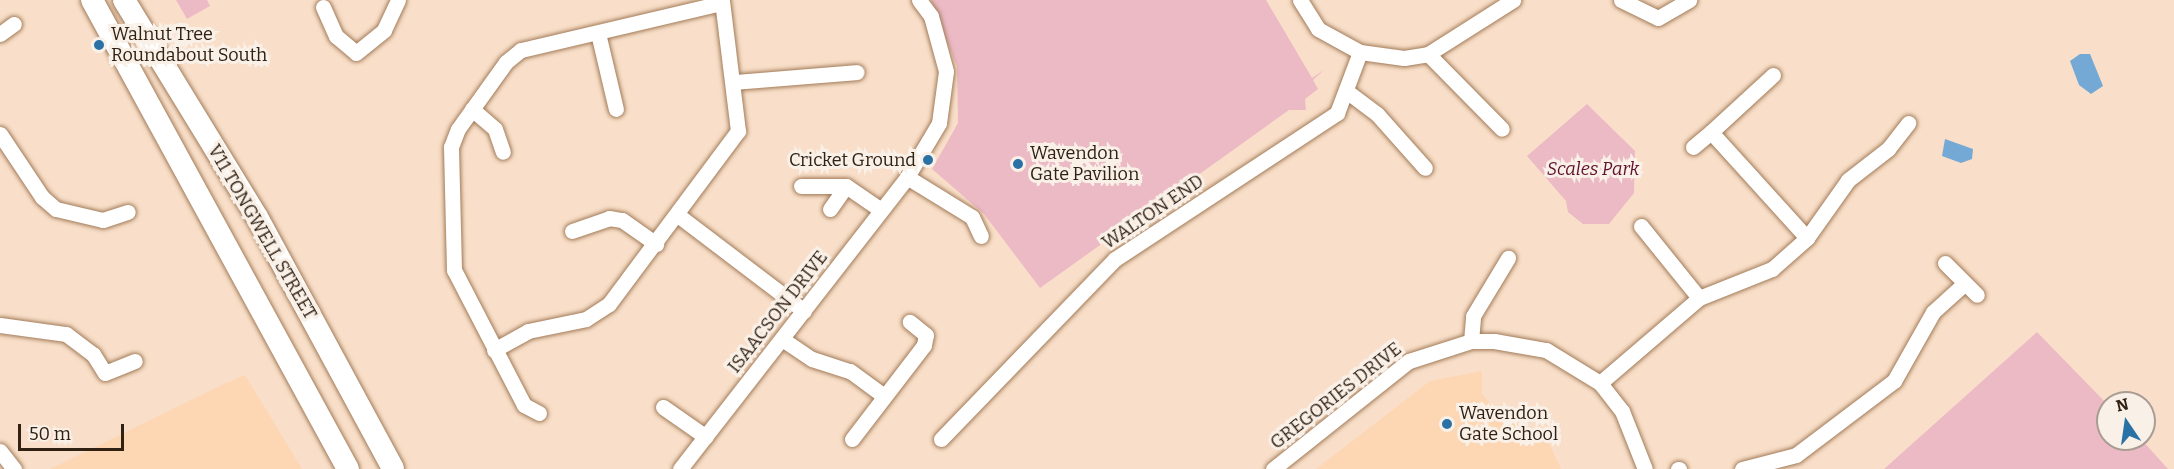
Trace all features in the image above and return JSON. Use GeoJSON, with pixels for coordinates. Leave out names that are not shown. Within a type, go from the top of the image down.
{"type":"FeatureCollection","features":[{"type":"Feature","properties":{"kind":"highway","name":"V11 TONGWELL STREET"},"geometry":{"type":"LineString","coordinates":[[92,0],[341,463]]}},
{"type":"Feature","properties":{"kind":"highway","name":"V11 TONGWELL STREET"},"geometry":{"type":"LineString","coordinates":[[124,0],[257,217],[393,469]]}},
{"type":"Feature","properties":{"kind":"street"},"geometry":{"type":"LineString","coordinates":[[323,7],[336,36],[356,53],[384,30],[398,0]]}},
{"type":"Feature","properties":{"kind":"street","name":"ISAACSON DRIVE"},"geometry":{"type":"LineString","coordinates":[[684,468],[907,177],[939,123],[946,71],[931,16],[919,0]]}},
{"type":"Feature","properties":{"kind":"street"},"geometry":{"type":"LineString","coordinates":[[1299,0],[1318,29],[1360,52],[1381,58],[1428,54],[1513,0]]}},
{"type":"Feature","properties":{"kind":"street"},"geometry":{"type":"LineString","coordinates":[[1621,0],[1658,18],[1689,0]]}},
{"type":"Feature","properties":{"kind":"street"},"geometry":{"type":"LineString","coordinates":[[494,350],[528,331],[586,320],[609,304],[679,216],[738,131],[734,82],[721,2],[522,50],[472,109],[451,147],[454,270],[494,350],[524,405],[539,413]]}},
{"type":"Feature","properties":{"kind":"street"},"geometry":{"type":"LineString","coordinates":[[0,34],[14,24]]}},
{"type":"Feature","properties":{"kind":"street"},"geometry":{"type":"LineString","coordinates":[[598,33],[616,109]]}},
{"type":"Feature","properties":{"kind":"street","name":"WALTON END"},"geometry":{"type":"LineString","coordinates":[[941,439],[1115,259],[1337,113],[1349,93],[1360,52]]}},
{"type":"Feature","properties":{"kind":"street"},"geometry":{"type":"LineString","coordinates":[[1428,54],[1502,129]]}},
{"type":"Feature","properties":{"kind":"street"},"geometry":{"type":"LineString","coordinates":[[1694,147],[1773,75]]}},
{"type":"Feature","properties":{"kind":"street"},"geometry":{"type":"LineString","coordinates":[[734,82],[848,76]]}},
{"type":"Feature","properties":{"kind":"street"},"geometry":{"type":"LineString","coordinates":[[1349,93],[1377,114],[1425,168]]}},
{"type":"Feature","properties":{"kind":"street"},"geometry":{"type":"LineString","coordinates":[[472,109],[495,129],[503,152]]}},
{"type":"Feature","properties":{"kind":"street"},"geometry":{"type":"LineString","coordinates":[[1600,383],[1699,298],[1772,268],[1807,238],[1848,180],[1888,149],[1908,123]]}},
{"type":"Feature","properties":{"kind":"street"},"geometry":{"type":"LineString","coordinates":[[1711,132],[1807,238]]}},
{"type":"Feature","properties":{"kind":"street"},"geometry":{"type":"LineString","coordinates":[[0,134],[6,155],[56,209],[103,220],[128,212]]}},
{"type":"Feature","properties":{"kind":"street"},"geometry":{"type":"LineString","coordinates":[[907,177],[972,217],[981,236]]}},
{"type":"Feature","properties":{"kind":"street"},"geometry":{"type":"LineString","coordinates":[[801,186],[846,186],[881,210]]}},
{"type":"Feature","properties":{"kind":"street"},"geometry":{"type":"LineString","coordinates":[[831,209],[846,186]]}},
{"type":"Feature","properties":{"kind":"street"},"geometry":{"type":"LineString","coordinates":[[679,216],[804,311]]}},
{"type":"Feature","properties":{"kind":"street"},"geometry":{"type":"LineString","coordinates":[[572,231],[609,218],[622,220],[656,244]]}},
{"type":"Feature","properties":{"kind":"street"},"geometry":{"type":"LineString","coordinates":[[1641,226],[1699,298]]}},
{"type":"Feature","properties":{"kind":"street"},"geometry":{"type":"LineString","coordinates":[[1471,341],[1473,316],[1508,258]]}},
{"type":"Feature","properties":{"kind":"street"},"geometry":{"type":"LineString","coordinates":[[1945,263],[1977,295]]}},
{"type":"Feature","properties":{"kind":"street"},"geometry":{"type":"LineString","coordinates":[[1742,469],[1796,455],[1894,381],[1933,312],[1965,283]]}},
{"type":"Feature","properties":{"kind":"street"},"geometry":{"type":"LineString","coordinates":[[852,439],[924,345],[926,335],[910,322]]}},
{"type":"Feature","properties":{"kind":"street"},"geometry":{"type":"LineString","coordinates":[[0,325],[66,334],[93,354],[105,373],[135,361]]}},
{"type":"Feature","properties":{"kind":"street"},"geometry":{"type":"LineString","coordinates":[[782,339],[812,359],[850,371],[884,396]]}},
{"type":"Feature","properties":{"kind":"street","name":"GREGORIES DRIVE"},"geometry":{"type":"LineString","coordinates":[[1273,469],[1410,361],[1471,341],[1546,350],[1600,383],[1622,411],[1646,469]]}},
{"type":"Feature","properties":{"kind":"street"},"geometry":{"type":"LineString","coordinates":[[663,407],[706,437]]}},
{"type":"Feature","properties":{"kind":"street"},"geometry":{"type":"LineString","coordinates":[[0,451],[14,469]]}},
{"type":"Feature","properties":{"kind":"shaded area","name":"Wavendon Gate School"},"geometry":{"type":"Polygon","coordinates":[[[1482,371],[1482,394],[1503,418],[1534,429],[1549,443],[1561,469],[1316,469],[1430,381],[1482,371]]]}},
{"type":"Feature","properties":{"kind":"shaded area"},"geometry":{"type":"Polygon","coordinates":[[[245,375],[302,469],[50,469],[226,383],[245,375]]]}},
{"type":"Feature","properties":{"kind":"green space"},"geometry":{"type":"Polygon","coordinates":[[[176,0],[207,0],[210,6],[187,19],[176,0]]]}},
{"type":"Feature","properties":{"kind":"green space"},"geometry":{"type":"Polygon","coordinates":[[[931,0],[1266,0],[1312,78],[1324,70],[1313,80],[1318,89],[1305,99],[1306,110],[1289,110],[1040,288],[984,214],[932,169],[958,123],[957,67],[931,0]]]}},
{"type":"Feature","properties":{"kind":"green space","name":"Scales Park"},"geometry":{"type":"Polygon","coordinates":[[[1587,104],[1635,151],[1634,193],[1609,224],[1583,224],[1568,212],[1566,201],[1527,156],[1587,104]]]}},
{"type":"Feature","properties":{"kind":"green space"},"geometry":{"type":"Polygon","coordinates":[[[2037,332],[2096,393],[2096,451],[2152,451],[2168,469],[1884,469],[2037,332]]]}},
{"type":"Feature","properties":{"kind":"water"},"geometry":{"type":"Polygon","coordinates":[[[2080,54],[2090,54],[2103,86],[2091,94],[2079,85],[2070,61],[2080,54]]]}},
{"type":"Feature","properties":{"kind":"water"},"geometry":{"type":"Polygon","coordinates":[[[1945,139],[1973,149],[1972,159],[1961,163],[1942,156],[1945,139]]]}},
{"type":"Feature","properties":{"kind":"place","name":"Walnut Tree Roundabout South"},"geometry":{"type":"Point","coordinates":[99,45]}},
{"type":"Feature","properties":{"kind":"place","name":"Cricket Ground"},"geometry":{"type":"Point","coordinates":[928,160]}},
{"type":"Feature","properties":{"kind":"place","name":"Wavendon Gate Pavilion"},"geometry":{"type":"Point","coordinates":[1018,164]}},
{"type":"Feature","properties":{"kind":"place","name":"Wavendon Gate School"},"geometry":{"type":"Point","coordinates":[1447,424]}}]}
